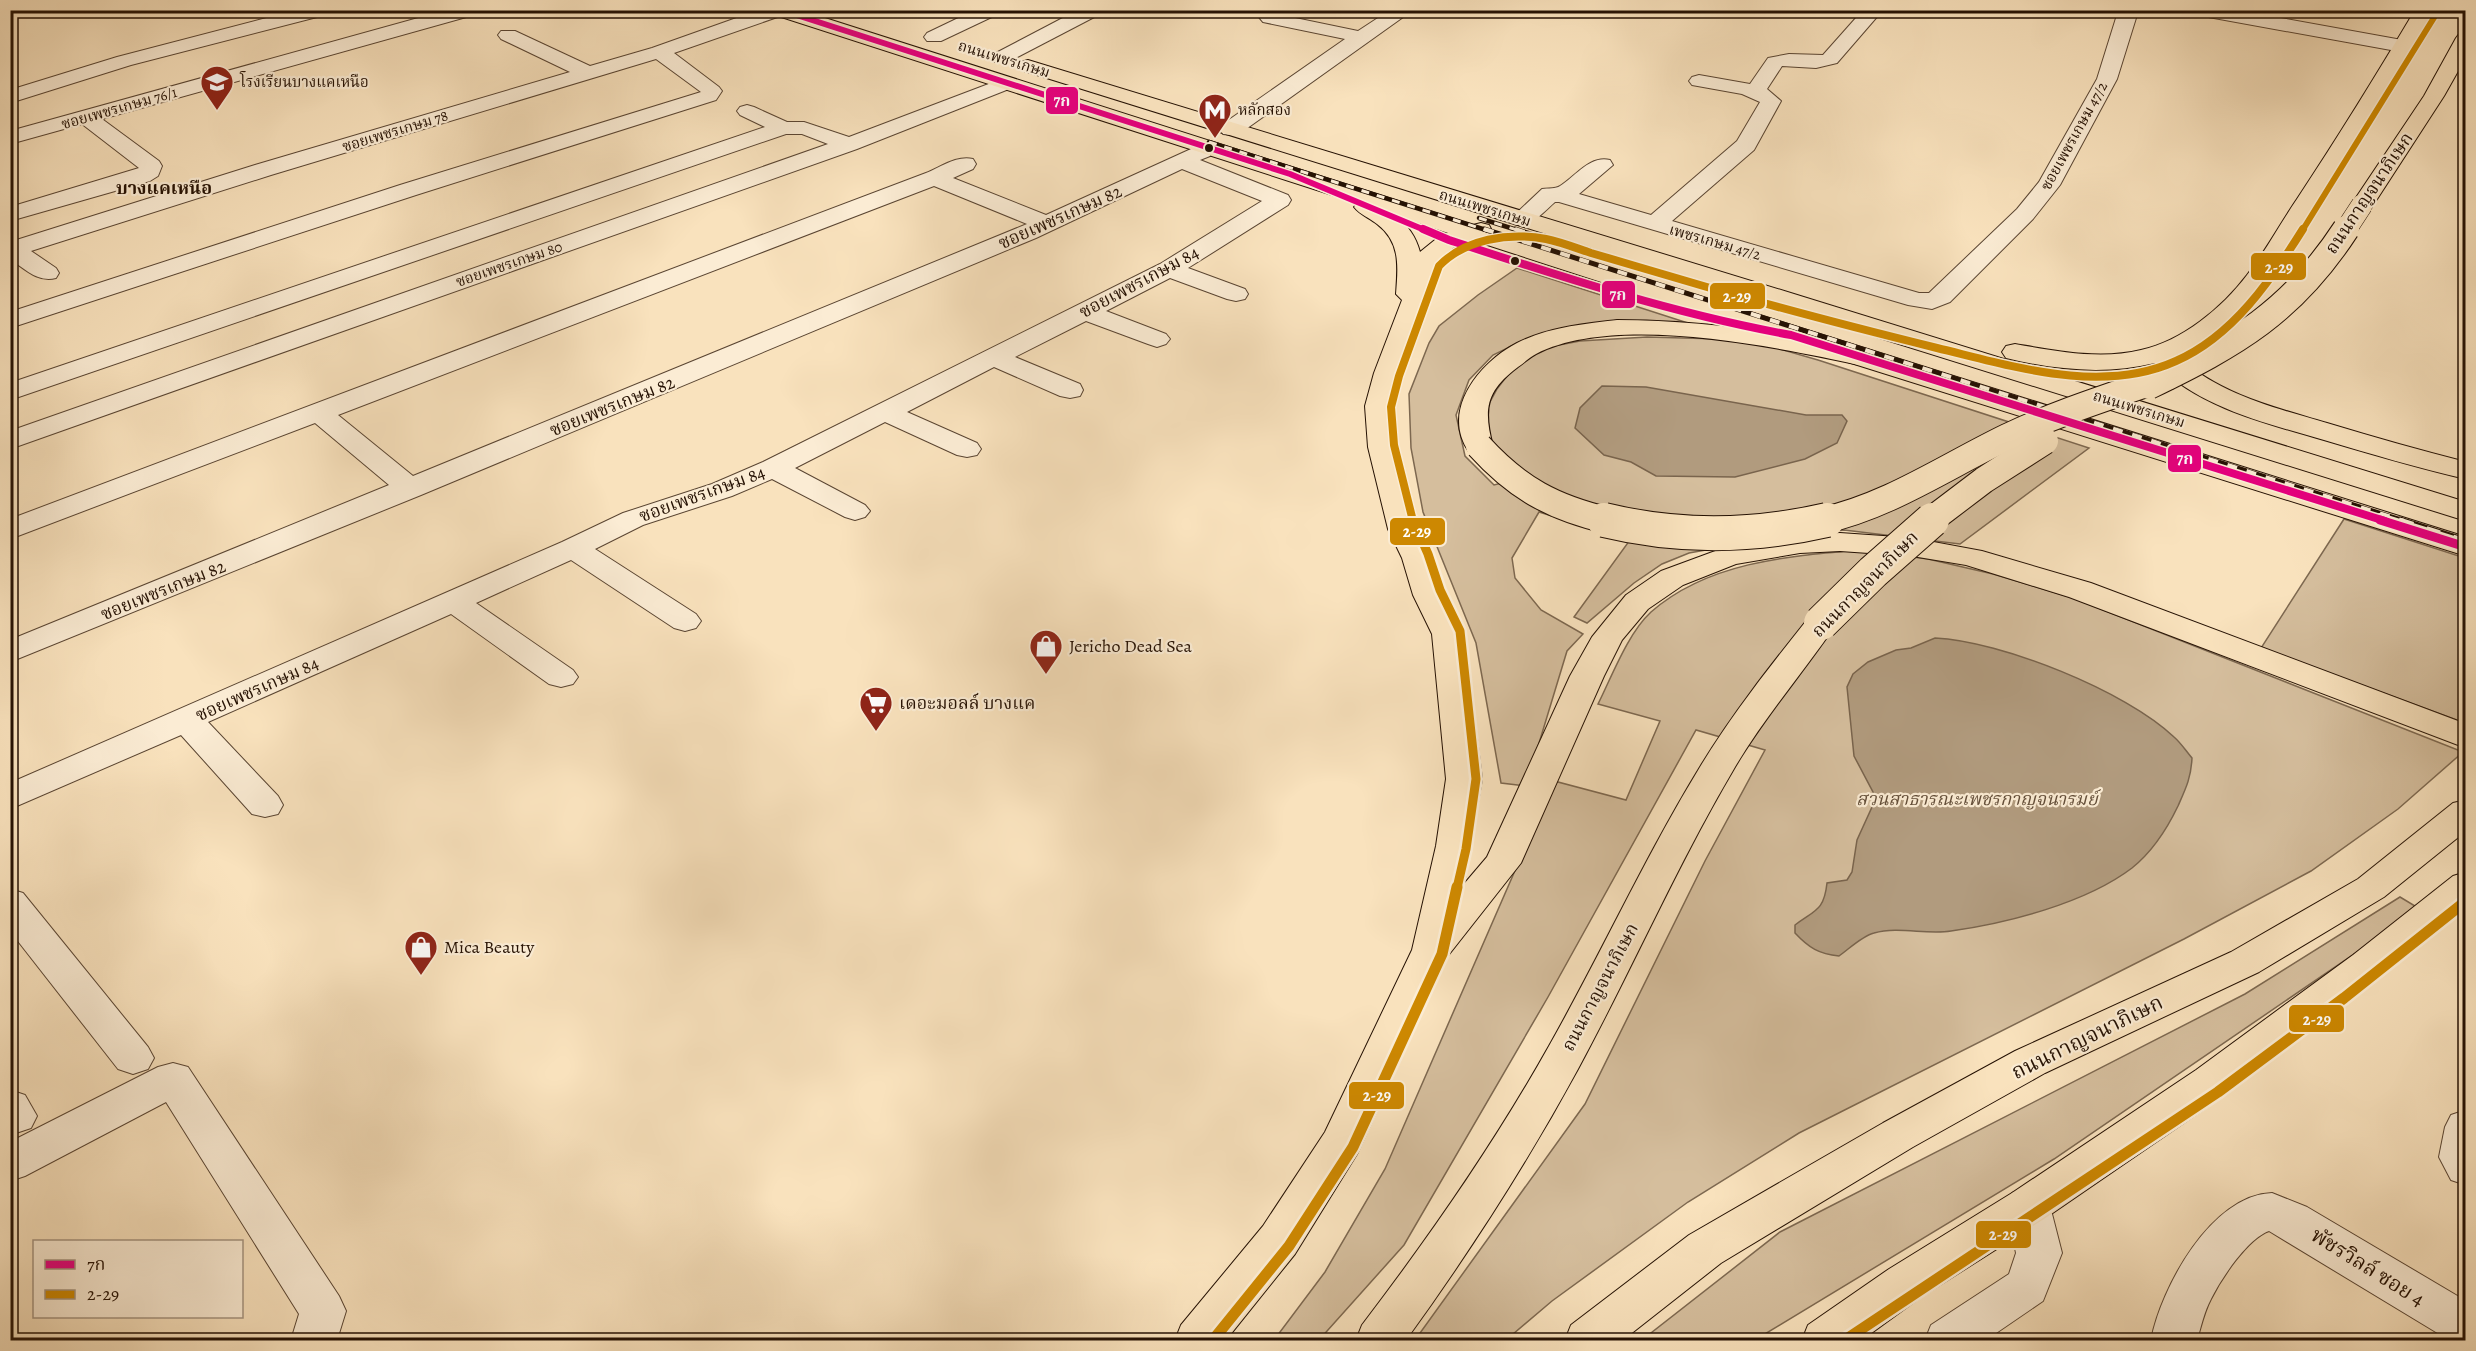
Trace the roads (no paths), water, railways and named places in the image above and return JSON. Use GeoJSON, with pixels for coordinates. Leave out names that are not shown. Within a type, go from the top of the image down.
{"type":"FeatureCollection","features":[{"type":"Feature","properties":{"kind":"main road","name":"ถนนเพชรเกษม"},"geometry":{"type":"LineString","coordinates":[[779,10],[1860,357],[2466,547]]}},
{"type":"Feature","properties":{"kind":"main road"},"geometry":{"type":"LineString","coordinates":[[1860,357],[1779,339],[1711,331],[1601,328],[1557,336],[1521,350],[1500,365],[1483,383],[1473,404],[1473,427],[1479,446],[1497,466],[1527,490],[1567,509],[1606,521],[1653,530],[1705,535],[1750,532],[1813,522],[1870,506],[2027,428],[2166,365],[2240,299],[2256,280],[2365,111],[2425,10]]}},
{"type":"Feature","properties":{"kind":"main road","name":"ถนนเพชรเกษม"},"geometry":{"type":"LineString","coordinates":[[911,30],[1785,299],[2466,512]]}},
{"type":"Feature","properties":{"kind":"main road","name":"ถนนกาญจนาภิเษก"},"geometry":{"type":"LineString","coordinates":[[1379,1341],[1456,1236],[1541,1098],[1669,854],[1717,768],[1752,712],[1821,623],[1874,570],[1970,489],[2166,365],[2222,348],[2277,312],[2304,286],[2362,205],[2434,96],[2466,38]]}},
{"type":"Feature","properties":{"kind":"main road"},"geometry":{"type":"LineString","coordinates":[[1290,174],[1351,199],[1385,218],[1407,240],[1411,261],[1406,323]]}},
{"type":"Feature","properties":{"kind":"main road"},"geometry":{"type":"LineString","coordinates":[[1198,1341],[1279,1240],[1342,1142],[1384,1047],[1431,950],[1454,846],[1464,779],[1448,633],[1429,595],[1417,558],[1403,530],[1382,447],[1379,406],[1387,373],[1431,255],[1449,240],[1473,232],[1512,225],[1547,227]]}},
{"type":"Feature","properties":{"kind":"main road"},"geometry":{"type":"LineString","coordinates":[[1785,299],[1881,323],[2050,359],[2092,364],[2166,365],[2224,397],[2294,422],[2466,471]]}},
{"type":"Feature","properties":{"kind":"main road"},"geometry":{"type":"LineString","coordinates":[[2270,450],[2294,422]]}},
{"type":"Feature","properties":{"kind":"main road"},"geometry":{"type":"LineString","coordinates":[[1431,950],[1503,863],[1587,676],[1608,637],[1637,602],[1672,578],[1729,556],[1800,544],[1840,542],[1912,547],[1971,557],[2080,590],[2466,737]]}},
{"type":"Feature","properties":{"kind":"main road","name":"ถนนกาญจนาภิเษก"},"geometry":{"type":"LineString","coordinates":[[1588,1341],[1705,1249],[1898,1135],[2030,1062],[2255,956],[2371,888],[2466,812]]}},
{"type":"Feature","properties":{"kind":"main road"},"geometry":{"type":"LineString","coordinates":[[1843,1336],[1905,1283],[2028,1206],[2211,1082],[2367,965],[2466,885]]}},
{"type":"Feature","properties":{"kind":"street","name":"ซอยเพชรเกษม 76/1"},"geometry":{"type":"LineString","coordinates":[[10,138],[470,10]]}},
{"type":"Feature","properties":{"kind":"street","name":"ซอยเพชรเกษม 78"},"geometry":{"type":"LineString","coordinates":[[12,250],[263,170],[659,52],[779,10]]}},
{"type":"Feature","properties":{"kind":"street"},"geometry":{"type":"LineString","coordinates":[[934,37],[991,10]]}},
{"type":"Feature","properties":{"kind":"street"},"geometry":{"type":"LineString","coordinates":[[1001,58],[1093,10]]}},
{"type":"Feature","properties":{"kind":"street"},"geometry":{"type":"LineString","coordinates":[[1262,10],[1270,18],[1361,37]]}},
{"type":"Feature","properties":{"kind":"street"},"geometry":{"type":"LineString","coordinates":[[1231,129],[1361,37],[1404,10]]}},
{"type":"Feature","properties":{"kind":"street"},"geometry":{"type":"LineString","coordinates":[[2203,10],[2402,46]]}},
{"type":"Feature","properties":{"kind":"street"},"geometry":{"type":"LineString","coordinates":[[1755,91],[1775,62],[1788,59],[1823,62],[1830,59],[1873,11]]}},
{"type":"Feature","properties":{"kind":"street"},"geometry":{"type":"LineString","coordinates":[[10,97],[124,61],[310,13]]}},
{"type":"Feature","properties":{"kind":"street","name":"ซอยเพชรเกษม 47/2"},"geometry":{"type":"LineString","coordinates":[[1917,300],[1932,301],[1941,297],[2025,214],[2049,185],[2107,79],[2126,20]]}},
{"type":"Feature","properties":{"kind":"street"},"geometry":{"type":"LineString","coordinates":[[508,35],[588,73]]}},
{"type":"Feature","properties":{"kind":"street"},"geometry":{"type":"LineString","coordinates":[[10,320],[408,190],[709,96],[712,91],[707,86],[689,71],[659,52]]}},
{"type":"Feature","properties":{"kind":"street"},"geometry":{"type":"LineString","coordinates":[[124,61],[168,94]]}},
{"type":"Feature","properties":{"kind":"street"},"geometry":{"type":"LineString","coordinates":[[1654,224],[1746,145],[1770,101],[1767,96],[1755,91],[1699,81]]}},
{"type":"Feature","properties":{"kind":"street","name":"ซอยเพชรเกษม 80"},"geometry":{"type":"LineString","coordinates":[[10,441],[849,144],[1007,83]]}},
{"type":"Feature","properties":{"kind":"street"},"geometry":{"type":"LineString","coordinates":[[747,111],[784,128]]}},
{"type":"Feature","properties":{"kind":"street"},"geometry":{"type":"LineString","coordinates":[[10,214],[142,176],[150,171],[151,166],[86,117]]}},
{"type":"Feature","properties":{"kind":"street"},"geometry":{"type":"LineString","coordinates":[[10,392],[784,128],[804,128],[849,144]]}},
{"type":"Feature","properties":{"kind":"street","name":"ซอยเพชรเกษม 82"},"geometry":{"type":"LineString","coordinates":[[10,652],[411,489],[1047,224],[1209,148]]}},
{"type":"Feature","properties":{"kind":"street","name":"ซอยเพชรเกษม 84"},"geometry":{"type":"LineString","coordinates":[[10,797],[573,548],[633,519],[722,490],[773,468],[1169,269],[1276,205],[1280,200],[1197,168],[1183,160]]}},
{"type":"Feature","properties":{"kind":"street"},"geometry":{"type":"LineString","coordinates":[[10,530],[934,178],[965,164]]}},
{"type":"Feature","properties":{"kind":"street"},"geometry":{"type":"LineString","coordinates":[[1522,219],[1550,194],[1562,196],[1602,165]]}},
{"type":"Feature","properties":{"kind":"street"},"geometry":{"type":"LineString","coordinates":[[934,178],[1047,224]]}},
{"type":"Feature","properties":{"kind":"street","name":"เพชรเกษม 47/2"},"geometry":{"type":"LineString","coordinates":[[1562,196],[1917,300]]}},
{"type":"Feature","properties":{"kind":"street"},"geometry":{"type":"LineString","coordinates":[[12,250],[47,273]]}},
{"type":"Feature","properties":{"kind":"street"},"geometry":{"type":"LineString","coordinates":[[1169,269],[1236,294]]}},
{"type":"Feature","properties":{"kind":"street"},"geometry":{"type":"LineString","coordinates":[[1084,311],[1157,339]]}},
{"type":"Feature","properties":{"kind":"street"},"geometry":{"type":"LineString","coordinates":[[993,357],[1070,390]]}},
{"type":"Feature","properties":{"kind":"street"},"geometry":{"type":"LineString","coordinates":[[885,412],[967,449]]}},
{"type":"Feature","properties":{"kind":"street"},"geometry":{"type":"LineString","coordinates":[[319,413],[411,489]]}},
{"type":"Feature","properties":{"kind":"street"},"geometry":{"type":"LineString","coordinates":[[773,468],[855,511]]}},
{"type":"Feature","properties":{"kind":"street"},"geometry":{"type":"LineString","coordinates":[[573,548],[685,621]]}},
{"type":"Feature","properties":{"kind":"street"},"geometry":{"type":"LineString","coordinates":[[453,601],[561,677]]}},
{"type":"Feature","properties":{"kind":"street"},"geometry":{"type":"LineString","coordinates":[[187,720],[265,805]]}},
{"type":"Feature","properties":{"kind":"street"},"geometry":{"type":"LineString","coordinates":[[10,903],[133,1058]]}},
{"type":"Feature","properties":{"kind":"street"},"geometry":{"type":"LineString","coordinates":[[10,1163],[173,1079],[323,1311],[314,1341]]}},
{"type":"Feature","properties":{"kind":"street"},"geometry":{"type":"LineString","coordinates":[[2466,1128],[2462,1157],[2466,1167]]}},
{"type":"Feature","properties":{"kind":"street"},"geometry":{"type":"LineString","coordinates":[[1948,1341],[2027,1287],[2038,1253],[2028,1206]]}},
{"type":"Feature","properties":{"kind":"street","name":"พัชรวิลล์ ซอย 4"},"geometry":{"type":"LineString","coordinates":[[2174,1341],[2180,1317],[2195,1283],[2235,1230],[2253,1216],[2270,1212],[2291,1220],[2466,1326]]}},
{"type":"Feature","properties":{"kind":"railway"},"geometry":{"type":"LineString","coordinates":[[1209,142],[1489,231]]}},
{"type":"Feature","properties":{"kind":"railway"},"geometry":{"type":"LineString","coordinates":[[1479,218],[1520,231]]}},
{"type":"Feature","properties":{"kind":"railway"},"geometry":{"type":"LineString","coordinates":[[1484,229],[2404,521]]}},
{"type":"Feature","properties":{"kind":"railway"},"geometry":{"type":"LineString","coordinates":[[1515,229],[1631,266]]}},
{"type":"Feature","properties":{"kind":"railway"},"geometry":{"type":"LineString","coordinates":[[2400,520],[2466,541]]}},
{"type":"Feature","properties":{"kind":"place","name":"โรงเรียนบางแคเหนือ"},"geometry":{"type":"Point","coordinates":[217,111]}},
{"type":"Feature","properties":{"kind":"place","name":"หลักสอง"},"geometry":{"type":"Point","coordinates":[1215,139]}},
{"type":"Feature","properties":{"kind":"place","name":"Jericho Dead Sea"},"geometry":{"type":"Point","coordinates":[1046,675]}},
{"type":"Feature","properties":{"kind":"place","name":"เดอะมอลล์ บางแค"},"geometry":{"type":"Point","coordinates":[876,732]}},
{"type":"Feature","properties":{"kind":"place","name":"Mica Beauty"},"geometry":{"type":"Point","coordinates":[421,976]}},
{"type":"Feature","properties":{"kind":"district","name":"บางแคเหนือ"},"geometry":{"type":"Point","coordinates":[164,188]}},
{"type":"Feature","properties":{"kind":"park label","name":"สวนสาธารณะเพชรกาญจนารมย์"},"geometry":{"type":"Point","coordinates":[1977,799]}}]}
